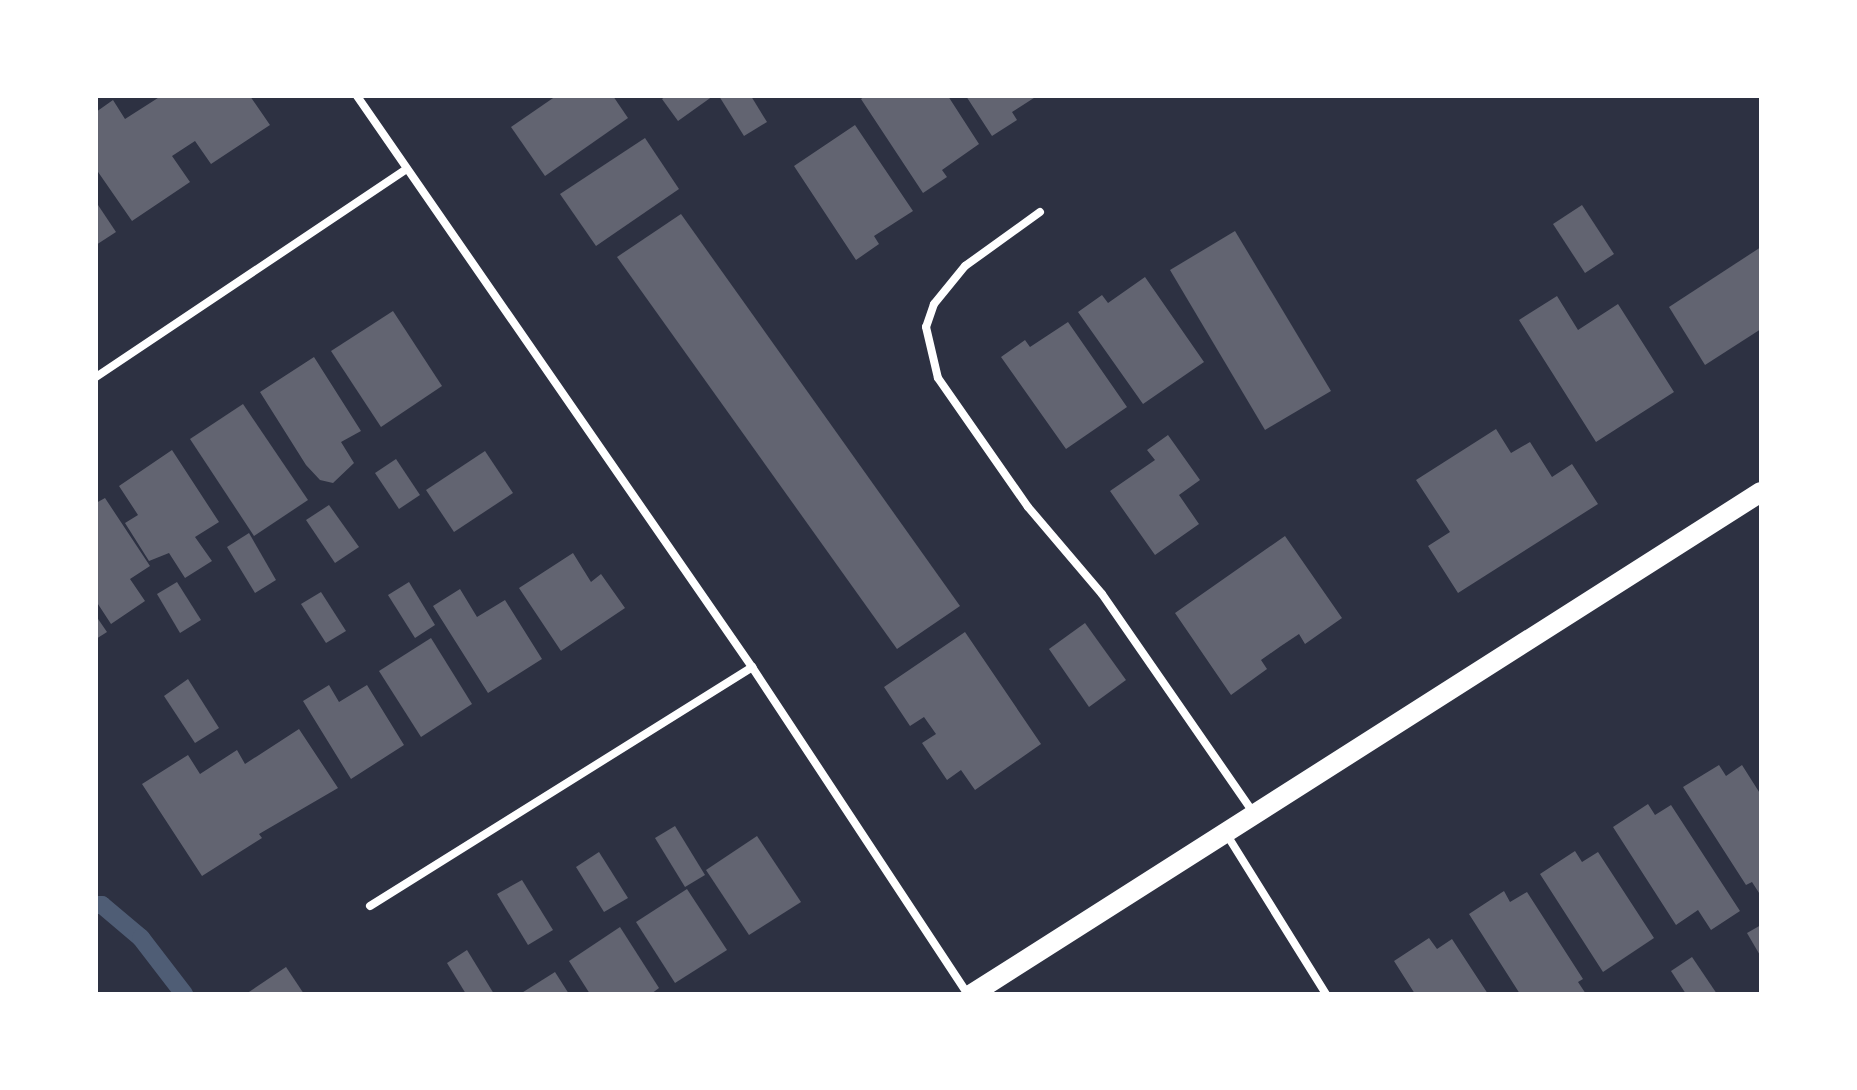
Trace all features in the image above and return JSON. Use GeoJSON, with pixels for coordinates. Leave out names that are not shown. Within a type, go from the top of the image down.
{"type":"FeatureCollection","features":[{"type":"Feature","properties":{"kind":"main road"},"geometry":{"type":"LineString","coordinates":[[970,994],[1257,817],[1761,492]]}},
{"type":"Feature","properties":{"kind":"street"},"geometry":{"type":"LineString","coordinates":[[357,96],[752,667],[970,994]]}},
{"type":"Feature","properties":{"kind":"street"},"geometry":{"type":"LineString","coordinates":[[96,377],[407,169]]}},
{"type":"Feature","properties":{"kind":"street"},"geometry":{"type":"LineString","coordinates":[[1040,212],[965,266],[934,304],[926,327],[938,378],[1028,507],[1102,594],[1257,817]]}},
{"type":"Feature","properties":{"kind":"street"},"geometry":{"type":"LineString","coordinates":[[370,906],[752,667]]}},
{"type":"Feature","properties":{"kind":"street"},"geometry":{"type":"LineString","coordinates":[[1226,834],[1326,994]]}},
{"type":"Feature","properties":{"kind":"building"},"geometry":{"type":"Polygon","coordinates":[[[161,96],[250,96],[270,125],[211,164],[195,141],[172,156],[190,182],[132,221],[96,169],[96,112],[113,100],[125,119],[161,96]]]}},
{"type":"Feature","properties":{"kind":"building"},"geometry":{"type":"Polygon","coordinates":[[[556,96],[613,96],[628,118],[545,176],[511,127],[556,96]]]}},
{"type":"Feature","properties":{"kind":"building"},"geometry":{"type":"Polygon","coordinates":[[[666,96],[713,96],[678,121],[662,99],[666,96]]]}},
{"type":"Feature","properties":{"kind":"building"},"geometry":{"type":"Polygon","coordinates":[[[719,96],[751,96],[767,122],[744,136],[719,96]]]}},
{"type":"Feature","properties":{"kind":"building"},"geometry":{"type":"Polygon","coordinates":[[[865,96],[948,96],[979,144],[942,170],[947,177],[923,193],[861,99],[865,96]]]}},
{"type":"Feature","properties":{"kind":"building"},"geometry":{"type":"Polygon","coordinates":[[[966,96],[1037,96],[1012,112],[1017,120],[992,136],[966,96]]]}},
{"type":"Feature","properties":{"kind":"building"},"geometry":{"type":"Polygon","coordinates":[[[855,125],[913,211],[874,236],[879,244],[856,260],[794,166],[855,125]]]}},
{"type":"Feature","properties":{"kind":"building"},"geometry":{"type":"Polygon","coordinates":[[[645,138],[679,189],[596,246],[560,194],[645,138]]]}},
{"type":"Feature","properties":{"kind":"building"},"geometry":{"type":"Polygon","coordinates":[[[96,202],[116,232],[96,245],[96,202]]]}},
{"type":"Feature","properties":{"kind":"building"},"geometry":{"type":"Polygon","coordinates":[[[1582,205],[1614,254],[1585,273],[1553,224],[1582,205]]]}},
{"type":"Feature","properties":{"kind":"building"},"geometry":{"type":"Polygon","coordinates":[[[681,214],[960,606],[897,649],[617,257],[681,214]]]}},
{"type":"Feature","properties":{"kind":"building"},"geometry":{"type":"Polygon","coordinates":[[[1235,231],[1331,391],[1265,430],[1170,270],[1235,231]]]}},
{"type":"Feature","properties":{"kind":"building"},"geometry":{"type":"Polygon","coordinates":[[[1761,247],[1761,329],[1705,365],[1669,307],[1761,247]]]}},
{"type":"Feature","properties":{"kind":"building"},"geometry":{"type":"Polygon","coordinates":[[[1145,277],[1204,362],[1143,404],[1078,312],[1102,295],[1108,303],[1145,277]]]}},
{"type":"Feature","properties":{"kind":"building"},"geometry":{"type":"Polygon","coordinates":[[[1557,296],[1578,330],[1618,304],[1674,392],[1596,442],[1519,320],[1557,296]]]}},
{"type":"Feature","properties":{"kind":"building"},"geometry":{"type":"Polygon","coordinates":[[[393,311],[442,386],[381,427],[331,351],[393,311]]]}},
{"type":"Feature","properties":{"kind":"building"},"geometry":{"type":"Polygon","coordinates":[[[1068,322],[1127,407],[1066,449],[1001,357],[1025,340],[1030,347],[1068,322]]]}},
{"type":"Feature","properties":{"kind":"building"},"geometry":{"type":"Polygon","coordinates":[[[314,357],[361,431],[341,442],[354,463],[333,483],[320,480],[306,465],[260,392],[314,357]]]}},
{"type":"Feature","properties":{"kind":"building"},"geometry":{"type":"Polygon","coordinates":[[[243,404],[308,500],[254,536],[190,439],[243,404]]]}},
{"type":"Feature","properties":{"kind":"building"},"geometry":{"type":"Polygon","coordinates":[[[1496,429],[1511,453],[1530,442],[1552,477],[1572,464],[1598,504],[1458,593],[1428,546],[1450,532],[1416,480],[1496,429]]]}},
{"type":"Feature","properties":{"kind":"building"},"geometry":{"type":"Polygon","coordinates":[[[1168,435],[1200,480],[1179,495],[1199,524],[1155,555],[1110,491],[1155,460],[1147,450],[1168,435]]]}},
{"type":"Feature","properties":{"kind":"building"},"geometry":{"type":"Polygon","coordinates":[[[172,450],[219,522],[195,537],[212,561],[185,578],[169,553],[149,561],[125,523],[138,515],[119,486],[172,450]]]}},
{"type":"Feature","properties":{"kind":"building"},"geometry":{"type":"Polygon","coordinates":[[[485,451],[513,493],[454,532],[426,490],[485,451]]]}},
{"type":"Feature","properties":{"kind":"building"},"geometry":{"type":"Polygon","coordinates":[[[396,459],[420,495],[399,509],[375,473],[396,459]]]}},
{"type":"Feature","properties":{"kind":"building"},"geometry":{"type":"Polygon","coordinates":[[[105,498],[150,566],[130,579],[145,601],[111,624],[96,601],[96,503],[105,498]]]}},
{"type":"Feature","properties":{"kind":"building"},"geometry":{"type":"Polygon","coordinates":[[[329,505],[359,547],[335,563],[306,520],[329,505]]]}},
{"type":"Feature","properties":{"kind":"building"},"geometry":{"type":"Polygon","coordinates":[[[249,533],[276,580],[255,593],[227,547],[249,533]]]}},
{"type":"Feature","properties":{"kind":"building"},"geometry":{"type":"Polygon","coordinates":[[[1285,536],[1342,618],[1305,644],[1299,634],[1281,646],[1261,660],[1267,669],[1231,695],[1175,613],[1285,536]]]}},
{"type":"Feature","properties":{"kind":"building"},"geometry":{"type":"Polygon","coordinates":[[[573,553],[591,582],[601,574],[625,608],[561,651],[519,588],[573,553]]]}},
{"type":"Feature","properties":{"kind":"building"},"geometry":{"type":"Polygon","coordinates":[[[177,582],[201,620],[180,633],[157,594],[177,582]]]}},
{"type":"Feature","properties":{"kind":"building"},"geometry":{"type":"Polygon","coordinates":[[[409,582],[435,625],[415,638],[388,595],[409,582]]]}},
{"type":"Feature","properties":{"kind":"building"},"geometry":{"type":"Polygon","coordinates":[[[460,589],[477,617],[505,600],[542,659],[488,693],[433,606],[460,589]]]}},
{"type":"Feature","properties":{"kind":"building"},"geometry":{"type":"Polygon","coordinates":[[[321,592],[346,631],[326,643],[301,604],[321,592]]]}},
{"type":"Feature","properties":{"kind":"building"},"geometry":{"type":"Polygon","coordinates":[[[96,616],[107,632],[96,639],[96,616]]]}},
{"type":"Feature","properties":{"kind":"building"},"geometry":{"type":"Polygon","coordinates":[[[1085,623],[1126,680],[1089,707],[1049,649],[1085,623]]]}},
{"type":"Feature","properties":{"kind":"building"},"geometry":{"type":"Polygon","coordinates":[[[965,632],[1041,744],[975,790],[961,770],[947,780],[922,743],[936,734],[924,717],[910,726],[884,687],[965,632]]]}},
{"type":"Feature","properties":{"kind":"building"},"geometry":{"type":"Polygon","coordinates":[[[431,638],[472,704],[421,737],[379,671],[431,638]]]}},
{"type":"Feature","properties":{"kind":"building"},"geometry":{"type":"Polygon","coordinates":[[[188,679],[219,728],[195,743],[164,696],[188,679]]]}},
{"type":"Feature","properties":{"kind":"building"},"geometry":{"type":"Polygon","coordinates":[[[329,685],[339,702],[367,685],[404,745],[351,779],[303,701],[329,685]]]}},
{"type":"Feature","properties":{"kind":"building"},"geometry":{"type":"Polygon","coordinates":[[[299,729],[338,788],[259,834],[262,838],[202,876],[142,784],[188,755],[200,774],[237,750],[245,764],[299,729]]]}},
{"type":"Feature","properties":{"kind":"building"},"geometry":{"type":"Polygon","coordinates":[[[1719,765],[1726,776],[1742,765],[1761,795],[1761,896],[1752,882],[1746,885],[1683,787],[1719,765]]]}},
{"type":"Feature","properties":{"kind":"building"},"geometry":{"type":"Polygon","coordinates":[[[1648,804],[1655,815],[1671,805],[1740,911],[1711,930],[1698,910],[1676,925],[1613,827],[1648,804]]]}},
{"type":"Feature","properties":{"kind":"building"},"geometry":{"type":"Polygon","coordinates":[[[675,826],[705,875],[685,887],[655,838],[675,826]]]}},
{"type":"Feature","properties":{"kind":"building"},"geometry":{"type":"Polygon","coordinates":[[[757,836],[801,902],[749,935],[706,870],[757,836]]]}},
{"type":"Feature","properties":{"kind":"building"},"geometry":{"type":"Polygon","coordinates":[[[1575,851],[1582,862],[1598,852],[1654,938],[1603,972],[1540,874],[1575,851]]]}},
{"type":"Feature","properties":{"kind":"building"},"geometry":{"type":"Polygon","coordinates":[[[599,852],[628,898],[604,912],[576,867],[599,852]]]}},
{"type":"Feature","properties":{"kind":"building"},"geometry":{"type":"Polygon","coordinates":[[[522,880],[553,930],[528,945],[497,894],[522,880]]]}},
{"type":"Feature","properties":{"kind":"building"},"geometry":{"type":"Polygon","coordinates":[[[687,889],[727,950],[675,983],[636,922],[687,889]]]}},
{"type":"Feature","properties":{"kind":"building"},"geometry":{"type":"Polygon","coordinates":[[[1504,891],[1510,902],[1527,892],[1583,979],[1578,982],[1586,994],[1520,994],[1469,914],[1504,891]]]}},
{"type":"Feature","properties":{"kind":"building"},"geometry":{"type":"Polygon","coordinates":[[[1761,925],[1761,957],[1747,933],[1761,925]]]}},
{"type":"Feature","properties":{"kind":"building"},"geometry":{"type":"Polygon","coordinates":[[[620,927],[659,988],[651,994],[590,994],[569,961],[620,927]]]}},
{"type":"Feature","properties":{"kind":"building"},"geometry":{"type":"Polygon","coordinates":[[[1429,938],[1437,949],[1452,939],[1488,994],[1415,994],[1394,961],[1429,938]]]}},
{"type":"Feature","properties":{"kind":"building"},"geometry":{"type":"Polygon","coordinates":[[[467,950],[494,994],[466,994],[447,963],[467,950]]]}},
{"type":"Feature","properties":{"kind":"building"},"geometry":{"type":"Polygon","coordinates":[[[1692,957],[1717,994],[1686,994],[1671,971],[1692,957]]]}},
{"type":"Feature","properties":{"kind":"building"},"geometry":{"type":"Polygon","coordinates":[[[286,967],[304,994],[246,994],[286,967]]]}},
{"type":"Feature","properties":{"kind":"building"},"geometry":{"type":"Polygon","coordinates":[[[555,972],[569,994],[520,994],[555,972]]]}},
{"type":"Feature","properties":{"kind":"waterway"},"geometry":{"type":"LineString","coordinates":[[96,905],[102,905],[141,938],[184,994]]}}]}
